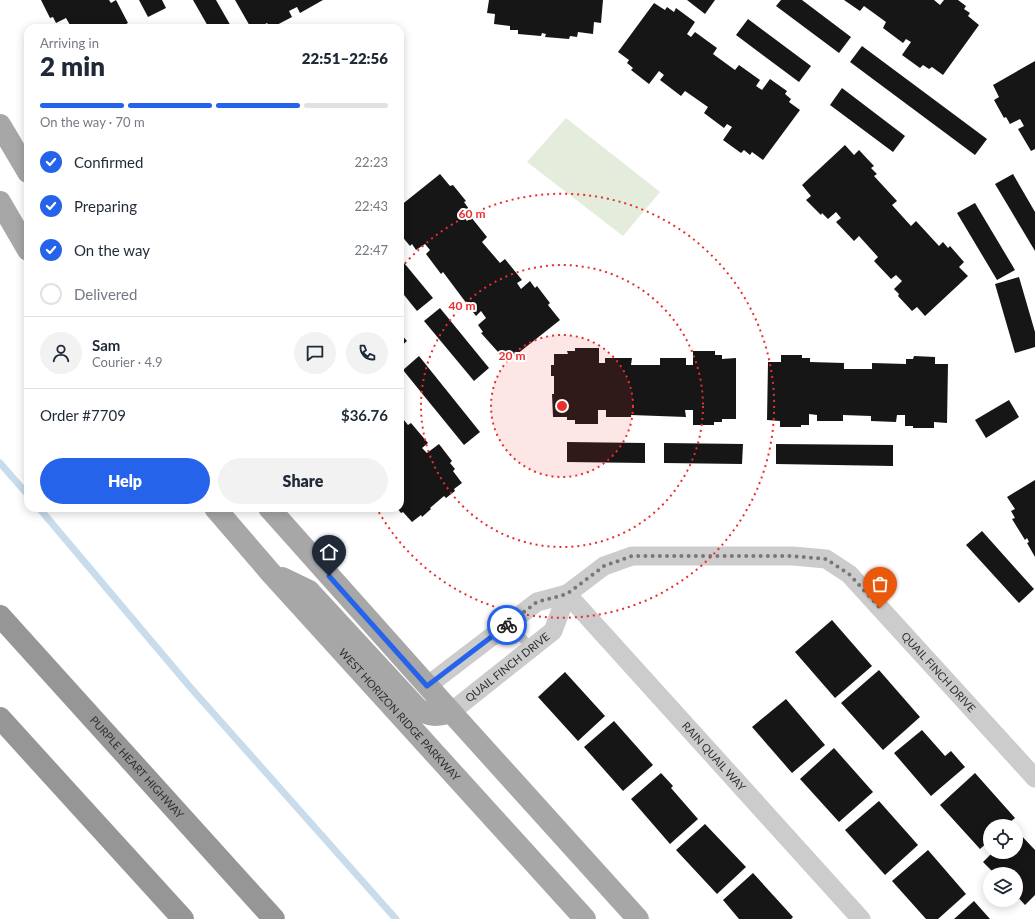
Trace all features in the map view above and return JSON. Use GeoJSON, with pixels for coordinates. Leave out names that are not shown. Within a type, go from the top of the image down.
{"type":"FeatureCollection","features":[{"type":"Feature","properties":{"kind":"highway","name":"PURPLE HEART HIGHWAY"},"geometry":{"type":"LineString","coordinates":[[0,616],[274,919]]}},
{"type":"Feature","properties":{"kind":"highway"},"geometry":{"type":"LineString","coordinates":[[1,719],[183,919]]}},
{"type":"Feature","properties":{"kind":"main road"},"geometry":{"type":"LineString","coordinates":[[0,125],[24,165]]}},
{"type":"Feature","properties":{"kind":"main road"},"geometry":{"type":"LineString","coordinates":[[0,202],[24,242]]}},
{"type":"Feature","properties":{"kind":"main road","name":"WEST HORIZON RIDGE PARKWAY"},"geometry":{"type":"LineString","coordinates":[[218,512],[270,572],[585,919]]}},
{"type":"Feature","properties":{"kind":"main road"},"geometry":{"type":"LineString","coordinates":[[273,512],[427,686],[638,919]]}},
{"type":"Feature","properties":{"kind":"main road"},"geometry":{"type":"LineString","coordinates":[[270,572],[309,591],[417,708],[426,714],[437,716],[451,712]]}},
{"type":"Feature","properties":{"kind":"street","name":"QUAIL FINCH DRIVE"},"geometry":{"type":"LineString","coordinates":[[427,686],[537,602],[567,594],[604,566],[632,556],[792,556],[826,559],[849,574],[1035,778]]}},
{"type":"Feature","properties":{"kind":"street","name":"QUAIL FINCH DRIVE"},"geometry":{"type":"LineString","coordinates":[[451,712],[553,631],[567,594]]}},
{"type":"Feature","properties":{"kind":"street","name":"RAIN QUAIL WAY"},"geometry":{"type":"LineString","coordinates":[[567,594],[861,919]]}},
{"type":"Feature","properties":{"kind":"lane"},"geometry":{"type":"LineString","coordinates":[[508,623],[531,648]]}},
{"type":"Feature","properties":{"kind":"green space"},"geometry":{"type":"Polygon","coordinates":[[[566,118],[660,192],[623,236],[527,162],[566,118]]]}},
{"type":"Feature","properties":{"kind":"building"},"geometry":{"type":"Polygon","coordinates":[[[41,0],[109,0],[111,3],[116,0],[128,23],[69,24],[66,18],[56,23],[53,17],[50,18],[41,0]]]}},
{"type":"Feature","properties":{"kind":"building"},"geometry":{"type":"Polygon","coordinates":[[[139,0],[162,0],[166,8],[148,17],[139,0]]]}},
{"type":"Feature","properties":{"kind":"building"},"geometry":{"type":"Polygon","coordinates":[[[193,0],[216,0],[230,24],[207,24],[193,0]]]}},
{"type":"Feature","properties":{"kind":"building"},"geometry":{"type":"Polygon","coordinates":[[[235,0],[323,0],[300,13],[297,7],[289,11],[292,17],[279,24],[249,24],[235,0]]]}},
{"type":"Feature","properties":{"kind":"building"},"geometry":{"type":"Polygon","coordinates":[[[489,0],[603,0],[601,23],[594,22],[593,34],[578,32],[577,37],[570,36],[569,39],[545,37],[546,34],[542,33],[541,36],[518,34],[518,30],[510,30],[510,26],[494,24],[495,14],[487,13],[489,0]]]}},
{"type":"Feature","properties":{"kind":"building"},"geometry":{"type":"Polygon","coordinates":[[[687,0],[715,0],[705,14],[687,0]]]}},
{"type":"Feature","properties":{"kind":"building"},"geometry":{"type":"Polygon","coordinates":[[[781,0],[802,0],[851,37],[839,53],[776,6],[781,0]]]}},
{"type":"Feature","properties":{"kind":"building"},"geometry":{"type":"Polygon","coordinates":[[[844,0],[934,0],[940,5],[944,0],[958,0],[966,6],[964,9],[970,13],[968,16],[979,25],[943,75],[932,67],[929,69],[923,65],[920,68],[902,55],[911,42],[906,39],[903,43],[883,28],[886,22],[864,6],[860,11],[844,0]]]}},
{"type":"Feature","properties":{"kind":"building"},"geometry":{"type":"Polygon","coordinates":[[[654,3],[665,10],[667,7],[674,12],[676,8],[695,22],[687,34],[691,37],[695,32],[717,48],[713,54],[735,70],[739,65],[760,80],[756,86],[762,90],[770,79],[787,91],[785,94],[791,99],[789,102],[800,110],[763,160],[752,152],[750,155],[744,150],[741,153],[723,140],[732,127],[727,124],[724,128],[704,113],[708,107],[685,91],[681,96],[660,80],[664,75],[659,71],[649,84],[631,70],[633,68],[627,63],[629,60],[618,52],[654,3]]]}},
{"type":"Feature","properties":{"kind":"building"},"geometry":{"type":"Polygon","coordinates":[[[748,19],[811,66],[799,82],[736,35],[748,19]]]}},
{"type":"Feature","properties":{"kind":"building"},"geometry":{"type":"Polygon","coordinates":[[[862,46],[987,139],[975,155],[850,62],[862,46]]]}},
{"type":"Feature","properties":{"kind":"building"},"geometry":{"type":"Polygon","coordinates":[[[1035,61],[1035,149],[1031,151],[1018,129],[1024,126],[1020,119],[1010,124],[1006,117],[1004,118],[994,100],[999,97],[993,85],[1035,61]]]}},
{"type":"Feature","properties":{"kind":"building"},"geometry":{"type":"Polygon","coordinates":[[[842,88],[905,136],[893,152],[830,105],[842,88]]]}},
{"type":"Feature","properties":{"kind":"building"},"geometry":{"type":"Polygon","coordinates":[[[845,145],[854,155],[859,150],[874,166],[871,168],[877,174],[874,176],[897,201],[892,205],[911,226],[916,221],[939,246],[943,242],[948,248],[950,246],[964,262],[959,267],[968,276],[925,316],[917,307],[912,311],[898,296],[899,294],[894,289],[902,281],[896,275],[891,279],[874,261],[878,257],[859,236],[854,241],[836,222],[841,218],[836,212],[828,219],[822,213],[821,215],[806,200],[811,196],[802,185],[845,145]]]}},
{"type":"Feature","properties":{"kind":"building"},"geometry":{"type":"Polygon","coordinates":[[[440,174],[450,186],[453,185],[466,201],[464,202],[469,209],[462,215],[467,221],[471,217],[487,237],[482,242],[500,263],[505,259],[522,280],[517,283],[521,289],[530,281],[535,288],[537,286],[550,303],[548,305],[560,320],[507,362],[481,333],[483,332],[478,325],[486,318],[481,311],[476,316],[443,272],[441,274],[426,254],[430,250],[425,244],[416,250],[412,244],[410,246],[404,239],[404,203],[440,174]]]}},
{"type":"Feature","properties":{"kind":"building"},"geometry":{"type":"Polygon","coordinates":[[[1013,174],[1035,212],[1035,251],[995,184],[1013,174]]]}},
{"type":"Feature","properties":{"kind":"building"},"geometry":{"type":"Polygon","coordinates":[[[975,203],[1015,270],[997,280],[957,213],[975,203]]]}},
{"type":"Feature","properties":{"kind":"building"},"geometry":{"type":"Polygon","coordinates":[[[404,263],[433,298],[417,311],[404,295],[404,263]]]}},
{"type":"Feature","properties":{"kind":"building"},"geometry":{"type":"Polygon","coordinates":[[[1019,277],[1035,332],[1035,347],[1015,353],[995,284],[1019,277]]]}},
{"type":"Feature","properties":{"kind":"building"},"geometry":{"type":"Polygon","coordinates":[[[440,308],[489,368],[474,381],[424,321],[440,308]]]}},
{"type":"Feature","properties":{"kind":"building"},"geometry":{"type":"Polygon","coordinates":[[[575,348],[599,348],[599,363],[605,363],[605,358],[632,358],[631,365],[660,365],[660,358],[686,358],[686,365],[693,365],[693,351],[715,351],[715,355],[722,355],[722,359],[736,358],[736,419],[722,419],[722,422],[714,422],[714,425],[693,425],[693,410],[685,410],[686,417],[631,415],[631,417],[606,417],[606,410],[598,410],[598,424],[575,424],[575,420],[567,420],[567,417],[553,417],[552,394],[554,394],[554,376],[551,376],[551,365],[554,365],[554,354],[568,354],[567,351],[575,351],[575,348]]]}},
{"type":"Feature","properties":{"kind":"building"},"geometry":{"type":"Polygon","coordinates":[[[781,355],[802,355],[802,358],[810,358],[810,362],[844,363],[844,369],[872,369],[872,363],[906,364],[906,359],[913,359],[914,356],[935,357],[935,364],[948,364],[947,423],[934,422],[934,428],[913,428],[913,426],[905,426],[905,415],[897,415],[896,422],[871,421],[871,416],[843,415],[843,421],[817,421],[817,415],[809,414],[809,425],[801,425],[801,427],[780,427],[780,421],[767,420],[768,362],[781,362],[781,355]]]}},
{"type":"Feature","properties":{"kind":"building"},"geometry":{"type":"Polygon","coordinates":[[[419,356],[480,432],[464,445],[404,371],[404,369],[419,356]]]}},
{"type":"Feature","properties":{"kind":"building"},"geometry":{"type":"Polygon","coordinates":[[[1009,400],[1019,417],[986,438],[975,420],[1009,400]]]}},
{"type":"Feature","properties":{"kind":"building"},"geometry":{"type":"Polygon","coordinates":[[[404,420],[408,425],[411,423],[428,443],[422,448],[427,453],[439,444],[452,461],[450,463],[455,469],[453,471],[462,483],[446,498],[444,496],[422,517],[421,515],[412,522],[403,512],[404,420]]]}},
{"type":"Feature","properties":{"kind":"building"},"geometry":{"type":"Polygon","coordinates":[[[567,442],[645,443],[645,463],[567,462],[567,442]]]}},
{"type":"Feature","properties":{"kind":"building"},"geometry":{"type":"Polygon","coordinates":[[[664,443],[743,444],[742,464],[664,463],[664,443]]]}},
{"type":"Feature","properties":{"kind":"building"},"geometry":{"type":"Polygon","coordinates":[[[776,444],[893,445],[893,466],[776,464],[776,444]]]}},
{"type":"Feature","properties":{"kind":"building"},"geometry":{"type":"Polygon","coordinates":[[[1035,480],[1035,557],[1027,543],[1029,542],[1027,538],[1025,540],[1012,519],[1015,518],[1011,511],[1015,509],[1007,497],[1035,480]]]}},
{"type":"Feature","properties":{"kind":"building"},"geometry":{"type":"Polygon","coordinates":[[[982,531],[1034,589],[1019,603],[966,545],[982,531]]]}},
{"type":"Feature","properties":{"kind":"building"},"geometry":{"type":"Polygon","coordinates":[[[832,620],[872,666],[835,698],[795,652],[832,620]]]}},
{"type":"Feature","properties":{"kind":"building"},"geometry":{"type":"Polygon","coordinates":[[[879,670],[920,717],[883,750],[841,703],[879,670]]]}},
{"type":"Feature","properties":{"kind":"building"},"geometry":{"type":"Polygon","coordinates":[[[565,672],[605,716],[578,741],[538,697],[565,672]]]}},
{"type":"Feature","properties":{"kind":"building"},"geometry":{"type":"Polygon","coordinates":[[[786,699],[825,745],[792,773],[752,727],[786,699]]]}},
{"type":"Feature","properties":{"kind":"building"},"geometry":{"type":"Polygon","coordinates":[[[614,721],[653,765],[623,791],[584,747],[614,721]]]}},
{"type":"Feature","properties":{"kind":"building"},"geometry":{"type":"Polygon","coordinates":[[[922,730],[945,756],[951,751],[965,767],[931,796],[894,753],[922,730]]]}},
{"type":"Feature","properties":{"kind":"building"},"geometry":{"type":"Polygon","coordinates":[[[834,748],[873,792],[839,822],[800,779],[834,748]]]}},
{"type":"Feature","properties":{"kind":"building"},"geometry":{"type":"Polygon","coordinates":[[[661,773],[673,786],[671,788],[698,819],[670,844],[631,799],[661,773]]]}},
{"type":"Feature","properties":{"kind":"building"},"geometry":{"type":"Polygon","coordinates":[[[975,773],[1015,818],[983,819],[983,846],[980,849],[940,805],[975,773]]]}},
{"type":"Feature","properties":{"kind":"building"},"geometry":{"type":"Polygon","coordinates":[[[879,801],[918,845],[885,875],[845,830],[879,801]]]}},
{"type":"Feature","properties":{"kind":"building"},"geometry":{"type":"Polygon","coordinates":[[[705,824],[746,867],[717,894],[676,850],[705,824]]]}},
{"type":"Feature","properties":{"kind":"building"},"geometry":{"type":"Polygon","coordinates":[[[1023,837],[1035,850],[1035,895],[1025,905],[1023,903],[1023,867],[988,867],[983,862],[986,859],[1023,859],[1023,837]]]}},
{"type":"Feature","properties":{"kind":"building"},"geometry":{"type":"Polygon","coordinates":[[[928,850],[966,894],[938,919],[926,919],[892,881],[928,850]]]}},
{"type":"Feature","properties":{"kind":"building"},"geometry":{"type":"Polygon","coordinates":[[[753,873],[793,917],[791,919],[739,919],[723,900],[753,873]]]}},
{"type":"Feature","properties":{"kind":"building"},"geometry":{"type":"Polygon","coordinates":[[[974,901],[990,919],[954,919],[974,901]]]}},
{"type":"Feature","properties":{"kind":"waterway"},"geometry":{"type":"LineString","coordinates":[[0,463],[24,490]]}},
{"type":"Feature","properties":{"kind":"waterway"},"geometry":{"type":"LineString","coordinates":[[42,512],[190,687],[396,919]]}},
{"type":"Feature","properties":{"kind":"way so far"},"geometry":{"type":"LineString","coordinates":[[507,625],[537,602],[567,594],[604,566],[632,556],[792,556],[826,559],[849,574],[880,608]]}},
{"type":"Feature","properties":{"kind":"route"},"geometry":{"type":"LineString","coordinates":[[329,576],[427,686],[507,625]]}}]}
